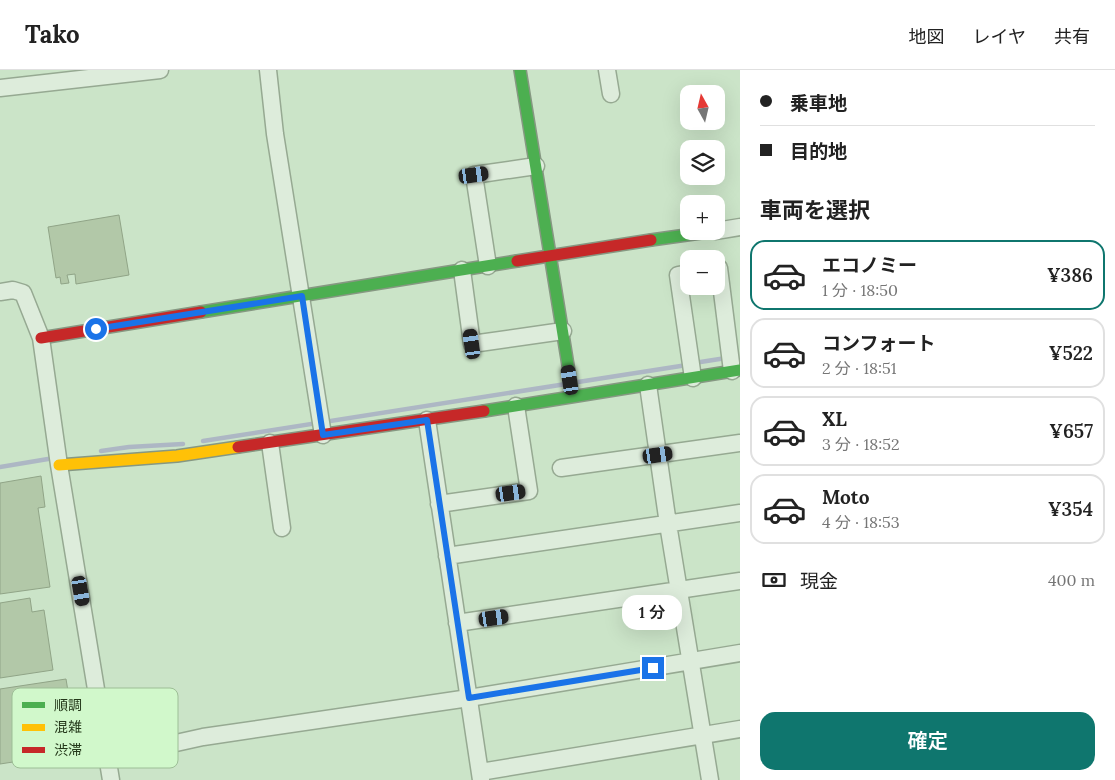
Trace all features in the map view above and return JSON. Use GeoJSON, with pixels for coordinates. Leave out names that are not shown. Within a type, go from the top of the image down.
{"type":"FeatureCollection","features":[{"type":"Feature","properties":{"kind":"street"},"geometry":{"type":"LineString","coordinates":[[0,88],[52,77],[160,70]]}},
{"type":"Feature","properties":{"kind":"street"},"geometry":{"type":"LineString","coordinates":[[268,70],[275,134],[323,435]]}},
{"type":"Feature","properties":{"kind":"street"},"geometry":{"type":"LineString","coordinates":[[520,70],[573,396]]}},
{"type":"Feature","properties":{"kind":"street"},"geometry":{"type":"LineString","coordinates":[[607,70],[610,94]]}},
{"type":"Feature","properties":{"kind":"street"},"geometry":{"type":"LineString","coordinates":[[488,266],[474,175],[536,166]]}},
{"type":"Feature","properties":{"kind":"street"},"geometry":{"type":"LineString","coordinates":[[725,230],[740,228]]}},
{"type":"Feature","properties":{"kind":"street"},"geometry":{"type":"LineString","coordinates":[[41,338],[680,236]]}},
{"type":"Feature","properties":{"kind":"street"},"geometry":{"type":"LineString","coordinates":[[462,270],[472,344],[563,331]]}},
{"type":"Feature","properties":{"kind":"street"},"geometry":{"type":"LineString","coordinates":[[680,275],[678,275],[680,289]]}},
{"type":"Feature","properties":{"kind":"street"},"geometry":{"type":"LineString","coordinates":[[0,292],[13,290],[23,293],[41,338],[59,465],[96,688]]}},
{"type":"Feature","properties":{"kind":"street"},"geometry":{"type":"LineString","coordinates":[[681,295],[693,378]]}},
{"type":"Feature","properties":{"kind":"street"},"geometry":{"type":"LineString","coordinates":[[59,465],[177,456],[427,420],[736,370],[724,295]]}},
{"type":"Feature","properties":{"kind":"street"},"geometry":{"type":"LineString","coordinates":[[648,385],[668,524],[710,780]]}},
{"type":"Feature","properties":{"kind":"street"},"geometry":{"type":"LineString","coordinates":[[439,504],[529,491],[516,406]]}},
{"type":"Feature","properties":{"kind":"street"},"geometry":{"type":"LineString","coordinates":[[427,420],[446,556],[481,776],[740,729]]}},
{"type":"Feature","properties":{"kind":"street"},"geometry":{"type":"LineString","coordinates":[[270,442],[282,528]]}},
{"type":"Feature","properties":{"kind":"street"},"geometry":{"type":"LineString","coordinates":[[561,468],[740,443]]}},
{"type":"Feature","properties":{"kind":"street"},"geometry":{"type":"LineString","coordinates":[[446,556],[740,513]]}},
{"type":"Feature","properties":{"kind":"street"},"geometry":{"type":"LineString","coordinates":[[457,623],[740,581]]}},
{"type":"Feature","properties":{"kind":"street"},"geometry":{"type":"LineString","coordinates":[[178,743],[203,737],[469,698],[740,654]]}},
{"type":"Feature","properties":{"kind":"building"},"geometry":{"type":"Polygon","coordinates":[[[119,215],[129,275],[76,284],[75,274],[67,275],[69,283],[61,284],[60,277],[56,278],[48,227],[119,215]]]}},
{"type":"Feature","properties":{"kind":"building"},"geometry":{"type":"Polygon","coordinates":[[[41,476],[45,507],[38,508],[50,587],[0,594],[0,483],[41,476]]]}},
{"type":"Feature","properties":{"kind":"building"},"geometry":{"type":"Polygon","coordinates":[[[30,598],[32,612],[44,610],[53,670],[0,678],[0,603],[30,598]]]}},
{"type":"Feature","properties":{"kind":"building"},"geometry":{"type":"Polygon","coordinates":[[[66,679],[67,688],[12,688],[12,762],[0,764],[0,689],[66,679]]]}},
{"type":"Feature","properties":{"kind":"waterway"},"geometry":{"type":"LineString","coordinates":[[694,363],[726,358]]}},
{"type":"Feature","properties":{"kind":"waterway"},"geometry":{"type":"LineString","coordinates":[[578,382],[687,365]]}},
{"type":"Feature","properties":{"kind":"waterway"},"geometry":{"type":"LineString","coordinates":[[203,441],[566,384]]}},
{"type":"Feature","properties":{"kind":"waterway"},"geometry":{"type":"LineString","coordinates":[[101,451],[129,447],[183,444]]}},
{"type":"Feature","properties":{"kind":"waterway"},"geometry":{"type":"LineString","coordinates":[[0,467],[54,458]]}},
{"type":"Feature","properties":{"kind":"traffic: fast"},"geometry":{"type":"LineString","coordinates":[[520,70],[573,396]]}},
{"type":"Feature","properties":{"kind":"traffic: fast"},"geometry":{"type":"LineString","coordinates":[[651,240],[680,236]]}},
{"type":"Feature","properties":{"kind":"traffic: fast"},"geometry":{"type":"LineString","coordinates":[[201,312],[517,261]]}},
{"type":"Feature","properties":{"kind":"traffic: fast"},"geometry":{"type":"LineString","coordinates":[[484,411],[740,370]]}},
{"type":"Feature","properties":{"kind":"traffic: slow"},"geometry":{"type":"LineString","coordinates":[[59,465],[177,456],[238,447]]}},
{"type":"Feature","properties":{"kind":"traffic: jam"},"geometry":{"type":"LineString","coordinates":[[517,261],[651,240]]}},
{"type":"Feature","properties":{"kind":"traffic: jam"},"geometry":{"type":"LineString","coordinates":[[41,338],[201,312]]}},
{"type":"Feature","properties":{"kind":"traffic: jam"},"geometry":{"type":"LineString","coordinates":[[238,447],[484,411]]}},
{"type":"Feature","properties":{"kind":"route"},"geometry":{"type":"LineString","coordinates":[[96,329],[302,296],[323,435],[427,420],[446,556],[469,698],[653,668]]}}]}
